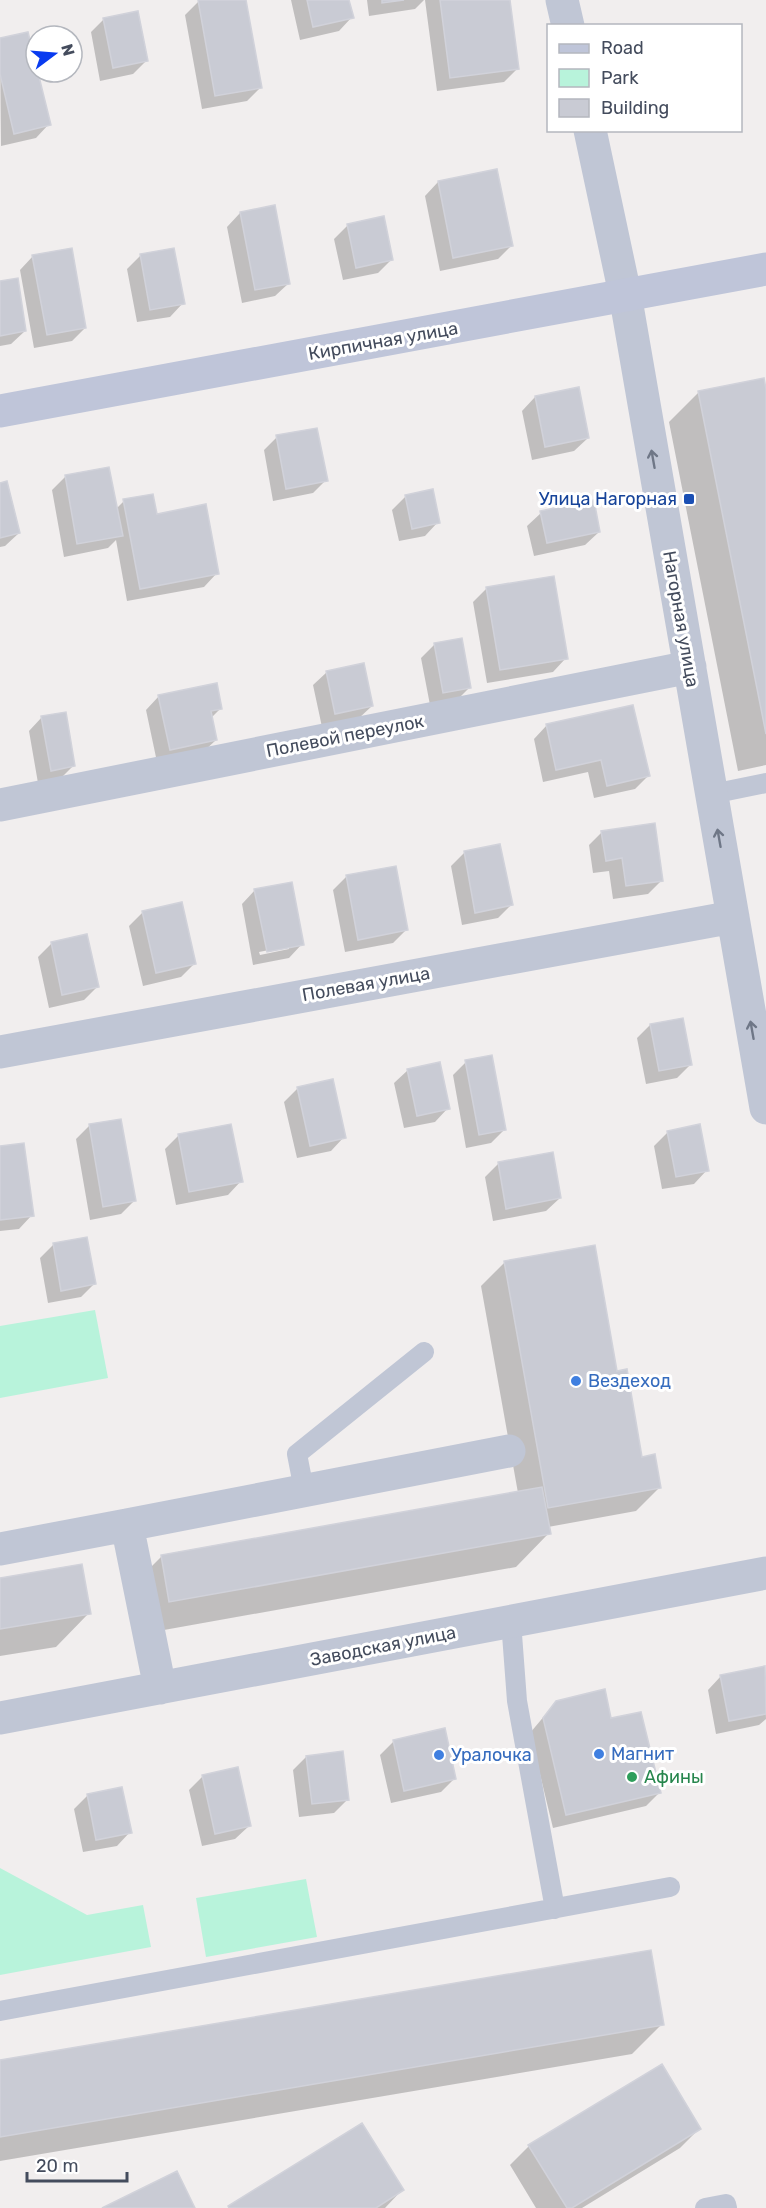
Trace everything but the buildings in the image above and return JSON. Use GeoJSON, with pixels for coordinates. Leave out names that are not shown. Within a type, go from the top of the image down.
{"type":"FeatureCollection","features":[{"type":"Feature","properties":{"kind":"street"},"geometry":{"type":"LineString","coordinates":[[562,0],[568,24]]}},
{"type":"Feature","properties":{"kind":"street","name":"Нагорная улица"},"geometry":{"type":"LineString","coordinates":[[590,132],[625,294],[766,1108]]}},
{"type":"Feature","properties":{"kind":"street","name":"Кирпичная улица"},"geometry":{"type":"LineString","coordinates":[[0,411],[442,331],[625,294],[766,269]]}},
{"type":"Feature","properties":{"kind":"street","name":"Полевой переулок"},"geometry":{"type":"LineString","coordinates":[[0,805],[690,667]]}},
{"type":"Feature","properties":{"kind":"street","name":"Полевая улица"},"geometry":{"type":"LineString","coordinates":[[0,1052],[733,917]]}},
{"type":"Feature","properties":{"kind":"street"},"geometry":{"type":"LineString","coordinates":[[0,1549],[509,1451]]}},
{"type":"Feature","properties":{"kind":"street"},"geometry":{"type":"LineString","coordinates":[[127,1525],[160,1688]]}},
{"type":"Feature","properties":{"kind":"street","name":"Заводская улица"},"geometry":{"type":"LineString","coordinates":[[0,1718],[766,1573]]}},
{"type":"Feature","properties":{"kind":"lane"},"geometry":{"type":"LineString","coordinates":[[711,794],[766,783]]}},
{"type":"Feature","properties":{"kind":"lane"},"geometry":{"type":"LineString","coordinates":[[304,1490],[297,1454],[424,1352]]}},
{"type":"Feature","properties":{"kind":"lane"},"geometry":{"type":"LineString","coordinates":[[511,1622],[517,1701],[555,1909]]}},
{"type":"Feature","properties":{"kind":"lane"},"geometry":{"type":"LineString","coordinates":[[0,2011],[670,1887]]}},
{"type":"Feature","properties":{"kind":"lane"},"geometry":{"type":"LineString","coordinates":[[705,2208],[726,2204],[727,2208]]}},
{"type":"Feature","properties":{"kind":"green space"},"geometry":{"type":"Polygon","coordinates":[[[95,1310],[108,1378],[0,1398],[0,1326],[95,1310]]]}},
{"type":"Feature","properties":{"kind":"green space"},"geometry":{"type":"Polygon","coordinates":[[[0,1868],[87,1915],[143,1905],[151,1947],[0,1975],[0,1868]]]}},
{"type":"Feature","properties":{"kind":"green space"},"geometry":{"type":"Polygon","coordinates":[[[306,1879],[317,1937],[206,1957],[196,1898],[306,1879]]]}},
{"type":"Feature","properties":{"kind":"place","name":"Улица Нагорная"},"geometry":{"type":"Point","coordinates":[689,499]}},
{"type":"Feature","properties":{"kind":"place","name":"Вездеход"},"geometry":{"type":"Point","coordinates":[576,1381]}},
{"type":"Feature","properties":{"kind":"place","name":"Магнит"},"geometry":{"type":"Point","coordinates":[599,1754]}},
{"type":"Feature","properties":{"kind":"place","name":"Уралочка"},"geometry":{"type":"Point","coordinates":[439,1755]}},
{"type":"Feature","properties":{"kind":"place","name":"Афины"},"geometry":{"type":"Point","coordinates":[632,1777]}}]}
